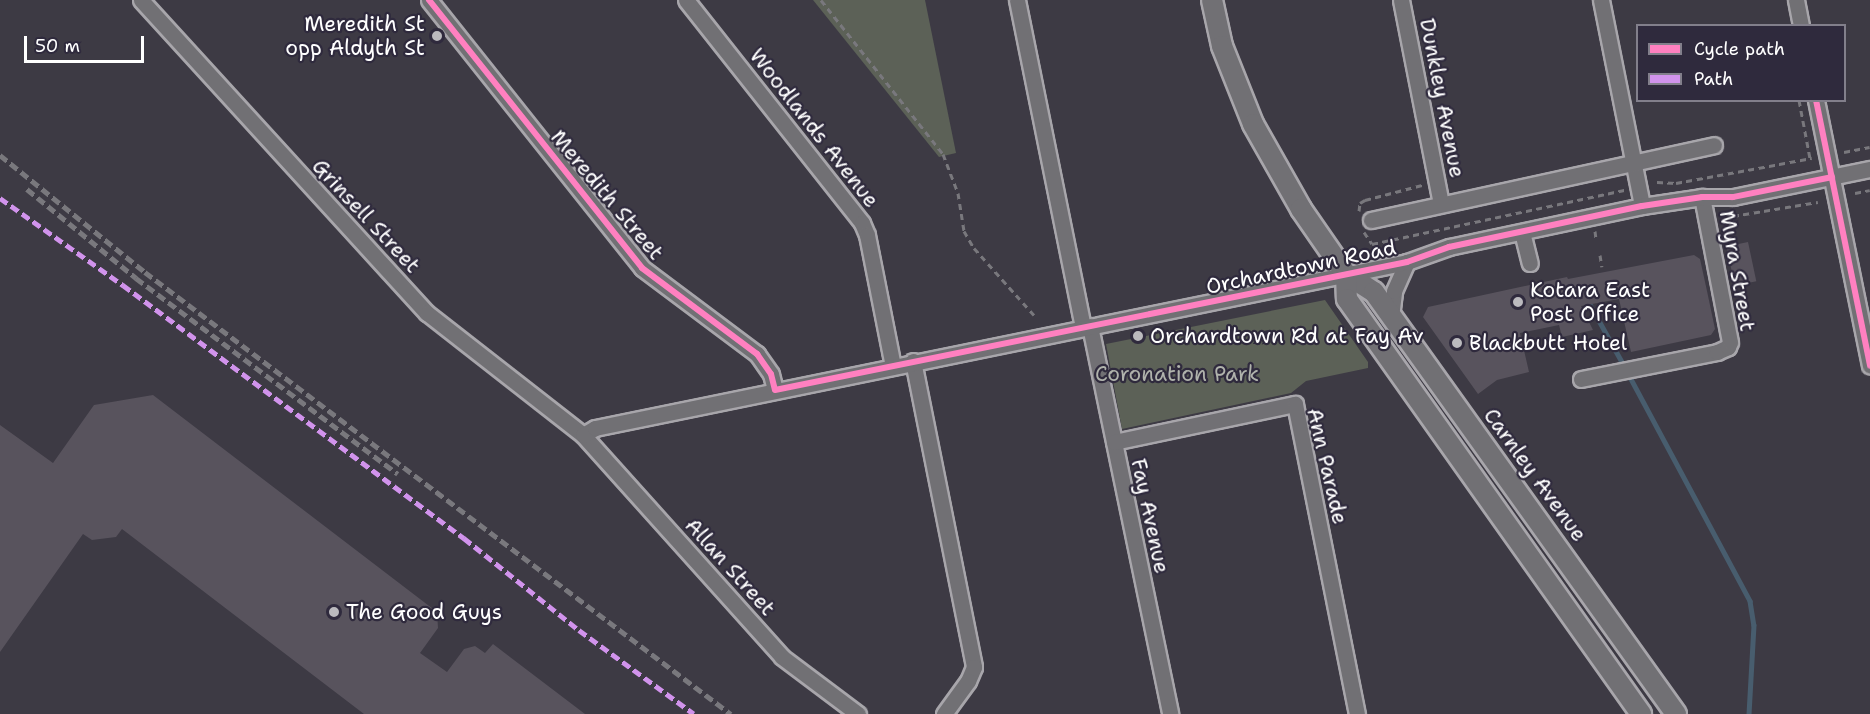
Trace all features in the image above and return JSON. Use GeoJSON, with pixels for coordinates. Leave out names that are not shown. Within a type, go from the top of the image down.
{"type":"FeatureCollection","features":[{"type":"Feature","properties":{"kind":"main road","name":"Carnley Avenue"},"geometry":{"type":"LineString","coordinates":[[1212,0],[1222,46],[1253,124],[1300,209],[1346,274],[1374,292],[1676,714]]}},
{"type":"Feature","properties":{"kind":"main road","name":"Carnley Avenue"},"geometry":{"type":"LineString","coordinates":[[1346,274],[1347,299],[1641,714]]}},
{"type":"Feature","properties":{"kind":"street","name":"Grinsell Street"},"geometry":{"type":"LineString","coordinates":[[141,0],[427,313],[584,435]]}},
{"type":"Feature","properties":{"kind":"street","name":"Meredith Street"},"geometry":{"type":"LineString","coordinates":[[430,0],[642,268],[757,354],[768,369],[775,390]]}},
{"type":"Feature","properties":{"kind":"street","name":"Woodlands Avenue"},"geometry":{"type":"LineString","coordinates":[[686,0],[862,223],[867,235],[893,366]]}},
{"type":"Feature","properties":{"kind":"street","name":"Fay Avenue"},"geometry":{"type":"LineString","coordinates":[[1017,0],[1086,327],[1114,442],[1170,714]]}},
{"type":"Feature","properties":{"kind":"street","name":"Dunkley Avenue"},"geometry":{"type":"LineString","coordinates":[[1401,0],[1441,204]]}},
{"type":"Feature","properties":{"kind":"street"},"geometry":{"type":"LineString","coordinates":[[1600,0],[1642,206]]}},
{"type":"Feature","properties":{"kind":"street"},"geometry":{"type":"LineString","coordinates":[[1796,0],[1801,24]]}},
{"type":"Feature","properties":{"kind":"street"},"geometry":{"type":"LineString","coordinates":[[1816,102],[1870,366]]}},
{"type":"Feature","properties":{"kind":"street","name":"Orchardtown Road"},"geometry":{"type":"LineString","coordinates":[[1371,220],[1714,145]]}},
{"type":"Feature","properties":{"kind":"street","name":"Orchardtown Road"},"geometry":{"type":"LineString","coordinates":[[584,435],[595,428],[775,390],[1407,262],[1449,247],[1642,206],[1702,197],[1733,197],[1870,169]]}},
{"type":"Feature","properties":{"kind":"street","name":"Myra Street"},"geometry":{"type":"LineString","coordinates":[[1581,379],[1717,352],[1728,347],[1730,342],[1702,197]]}},
{"type":"Feature","properties":{"kind":"street"},"geometry":{"type":"LineString","coordinates":[[1522,232],[1530,263]]}},
{"type":"Feature","properties":{"kind":"street"},"geometry":{"type":"LineString","coordinates":[[1391,317],[1394,291],[1407,262]]}},
{"type":"Feature","properties":{"kind":"street"},"geometry":{"type":"LineString","coordinates":[[913,361],[974,667],[968,681],[944,714]]}},
{"type":"Feature","properties":{"kind":"street","name":"Ann Parade"},"geometry":{"type":"LineString","coordinates":[[1114,442],[1295,404],[1357,714]]}},
{"type":"Feature","properties":{"kind":"street","name":"Allan Street"},"geometry":{"type":"LineString","coordinates":[[584,435],[782,657],[858,714]]}},
{"type":"Feature","properties":{"kind":"path"},"geometry":{"type":"LineString","coordinates":[[821,0],[943,154],[958,193],[964,231],[974,248],[1034,315]]}},
{"type":"Feature","properties":{"kind":"path"},"geometry":{"type":"LineString","coordinates":[[1657,182],[1676,183],[1811,158],[1799,102]]}},
{"type":"Feature","properties":{"kind":"path"},"geometry":{"type":"LineString","coordinates":[[1844,152],[1870,147]]}},
{"type":"Feature","properties":{"kind":"path"},"geometry":{"type":"LineString","coordinates":[[1855,193],[1870,190]]}},
{"type":"Feature","properties":{"kind":"path"},"geometry":{"type":"LineString","coordinates":[[1720,244],[1727,239],[1733,216],[1818,202]]}},
{"type":"Feature","properties":{"kind":"path"},"geometry":{"type":"LineString","coordinates":[[1600,255],[1602,267]]}},
{"type":"Feature","properties":{"kind":"green space"},"geometry":{"type":"Polygon","coordinates":[[[813,0],[925,0],[956,153],[939,157],[813,0]]]}},
{"type":"Feature","properties":{"kind":"green space","name":"Coronation Park"},"geometry":{"type":"Polygon","coordinates":[[[1325,300],[1368,362],[1368,368],[1306,381],[1291,393],[1122,429],[1106,344],[1325,300]]]}},
{"type":"Feature","properties":{"kind":"building"},"geometry":{"type":"Polygon","coordinates":[[[1748,242],[1756,281],[1735,286],[1726,247],[1748,242]]]}},
{"type":"Feature","properties":{"kind":"building"},"geometry":{"type":"Polygon","coordinates":[[[1694,255],[1700,259],[1707,291],[1715,329],[1711,335],[1631,352],[1619,299],[1581,306],[1593,330],[1562,337],[1559,325],[1520,333],[1529,372],[1497,380],[1478,394],[1423,317],[1428,307],[1567,277],[1568,279],[1694,255]]]}},
{"type":"Feature","properties":{"kind":"building"},"geometry":{"type":"Polygon","coordinates":[[[153,395],[437,612],[438,628],[420,653],[447,672],[464,649],[475,646],[485,653],[493,644],[585,714],[364,714],[122,529],[116,537],[92,540],[83,534],[0,652],[0,425],[53,463],[94,405],[153,395]]]}},
{"type":"Feature","properties":{"kind":"waterway"},"geometry":{"type":"LineString","coordinates":[[1587,299],[1622,362]]}},
{"type":"Feature","properties":{"kind":"waterway"},"geometry":{"type":"LineString","coordinates":[[1630,377],[1750,601],[1754,625],[1749,714]]}},
{"type":"Feature","properties":{"kind":"railway"},"geometry":{"type":"LineString","coordinates":[[0,155],[145,272],[731,714]]}},
{"type":"Feature","properties":{"kind":"railway"},"geometry":{"type":"LineString","coordinates":[[27,189],[136,278],[398,474]]}},
{"type":"Feature","properties":{"kind":"marked path"},"geometry":{"type":"LineString","coordinates":[[0,198],[123,285],[464,538],[579,630],[694,714]]}},
{"type":"Feature","properties":{"kind":"cycle path"},"geometry":{"type":"LineString","coordinates":[[429,0],[642,268],[757,354],[771,374],[775,390],[1407,262],[1449,247],[1642,206],[1702,197],[1733,197],[1832,177]]}},
{"type":"Feature","properties":{"kind":"cycle path"},"geometry":{"type":"LineString","coordinates":[[1816,102],[1870,366]]}},
{"type":"Feature","properties":{"kind":"place","name":"Meredith St opp Aldyth St"},"geometry":{"type":"Point","coordinates":[437,36]}},
{"type":"Feature","properties":{"kind":"place","name":"Kotara East Post Office"},"geometry":{"type":"Point","coordinates":[1518,302]}},
{"type":"Feature","properties":{"kind":"place","name":"Orchardtown Rd at Fay Av"},"geometry":{"type":"Point","coordinates":[1138,336]}},
{"type":"Feature","properties":{"kind":"place","name":"Blackbutt Hotel"},"geometry":{"type":"Point","coordinates":[1457,343]}},
{"type":"Feature","properties":{"kind":"place","name":"The Good Guys"},"geometry":{"type":"Point","coordinates":[334,612]}}]}
